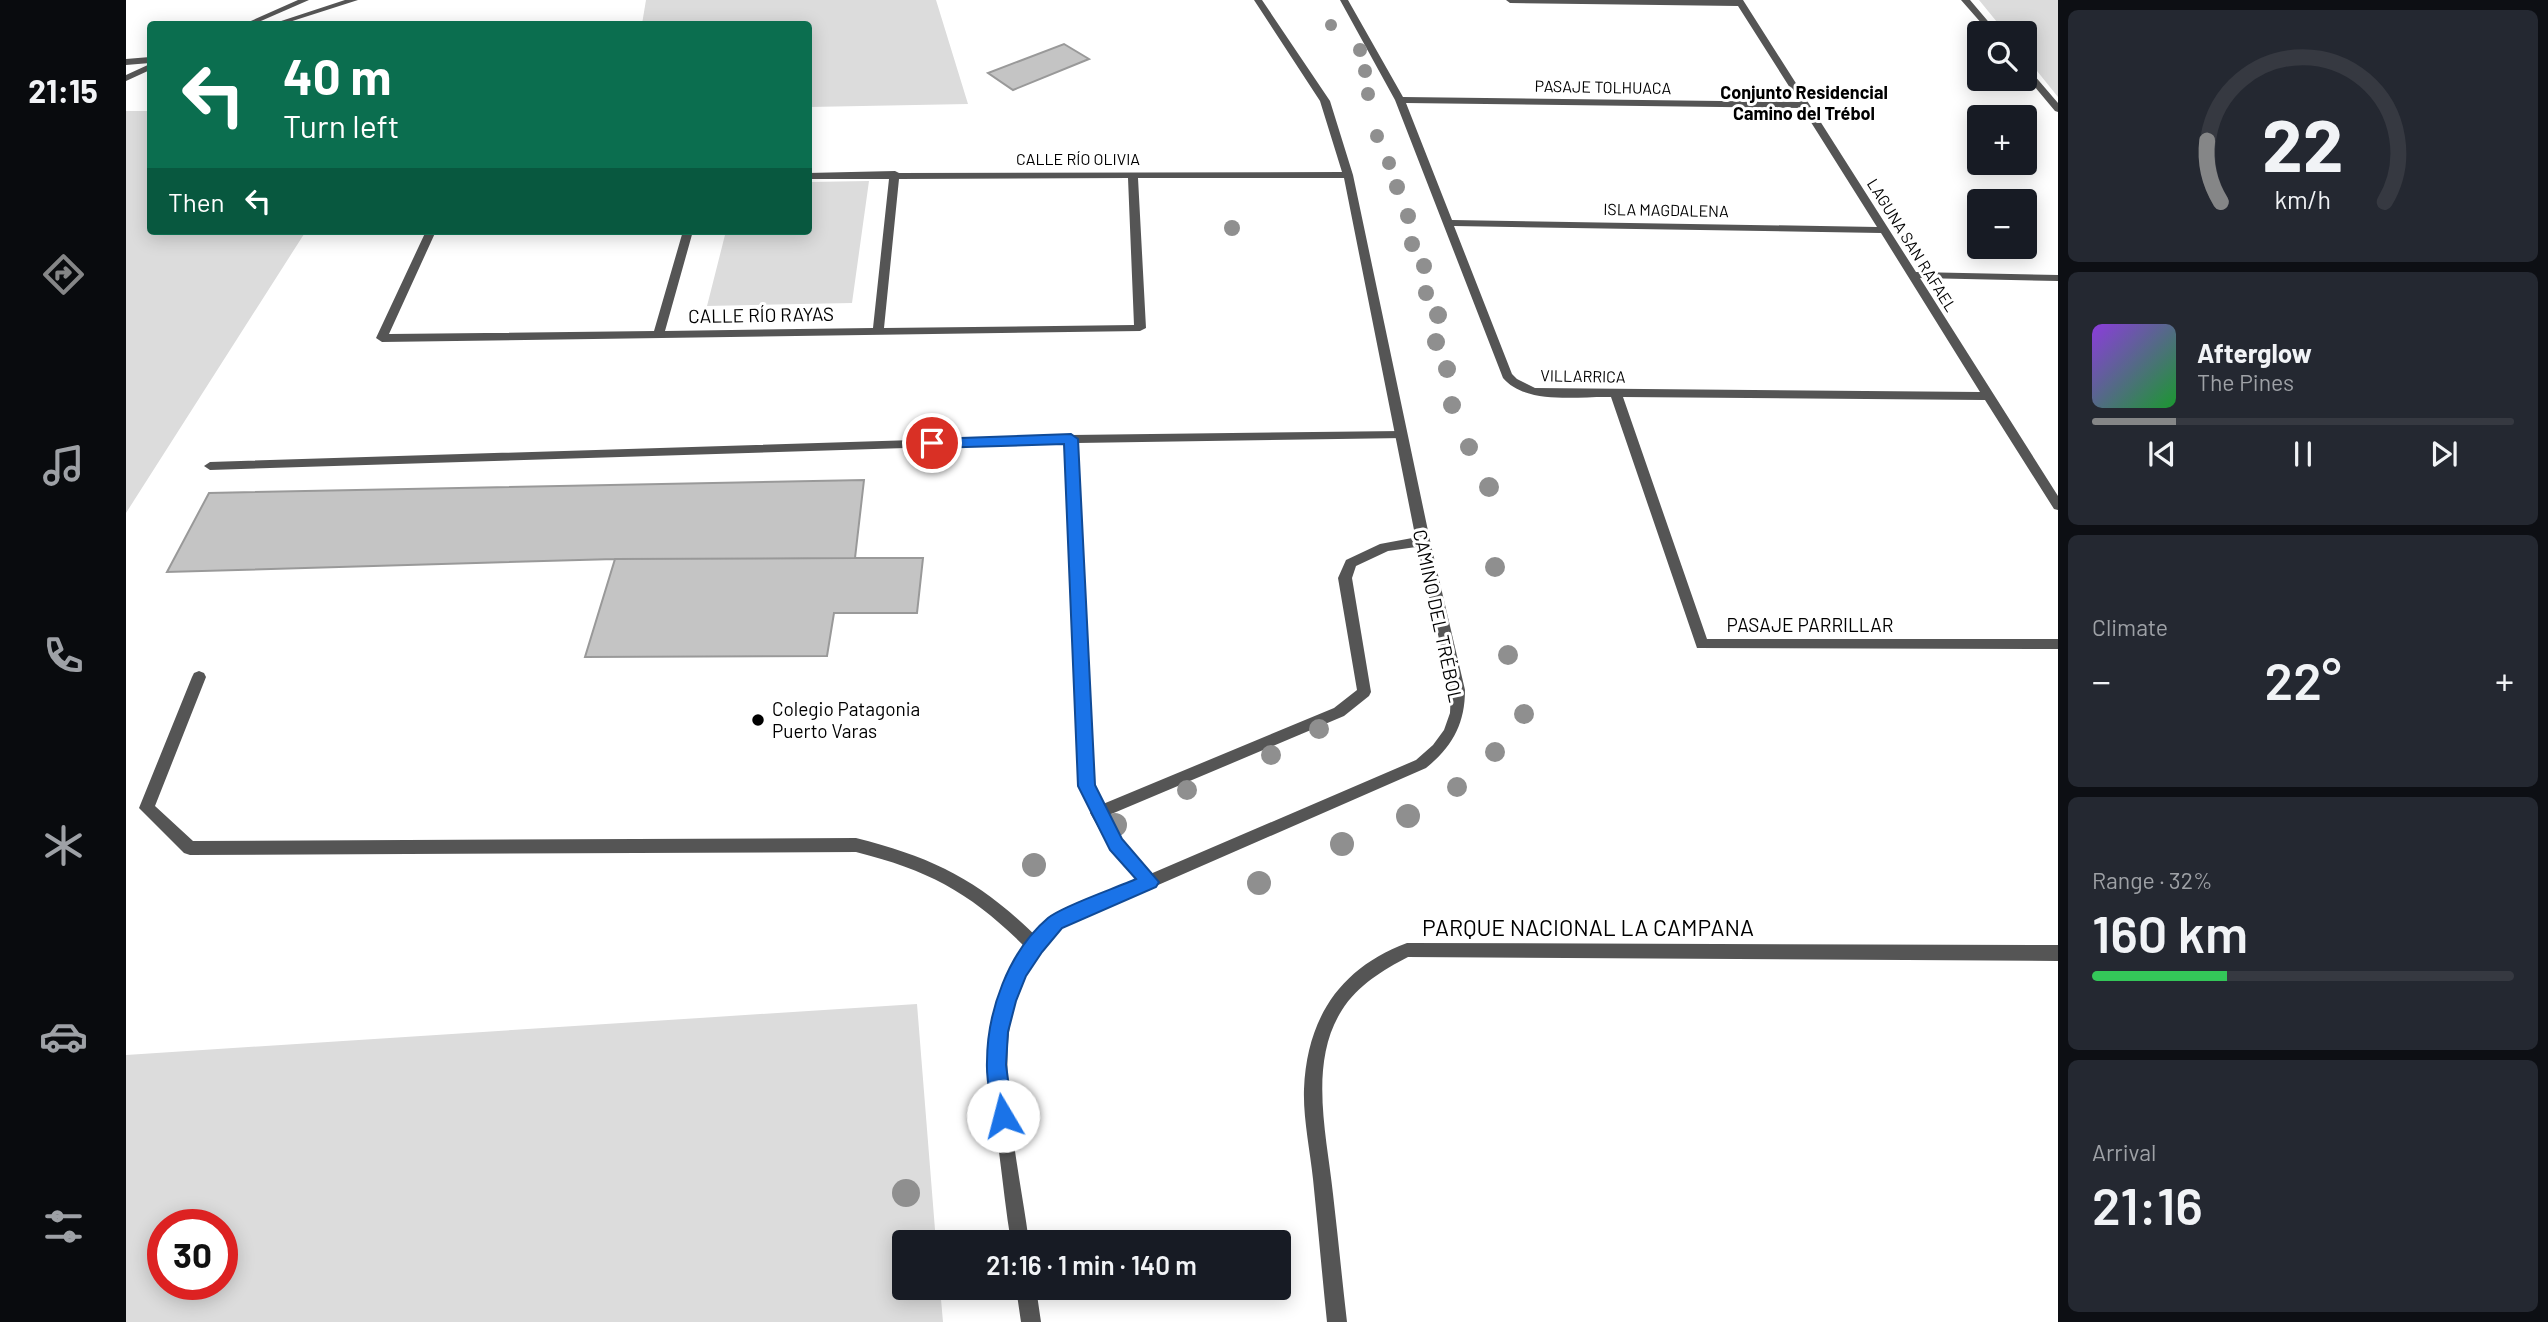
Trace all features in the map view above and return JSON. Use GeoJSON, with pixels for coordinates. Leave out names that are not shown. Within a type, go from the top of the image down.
{"type":"FeatureCollection","features":[{"type":"Feature","properties":{"kind":"street"},"geometry":{"type":"LineString","coordinates":[[255,21],[305,0]]}},
{"type":"Feature","properties":{"kind":"street"},"geometry":{"type":"LineString","coordinates":[[286,21],[354,0]]}},
{"type":"Feature","properties":{"kind":"street","name":"CAMINO DEL TRÉBOL"},"geometry":{"type":"LineString","coordinates":[[1018,1230],[996,1065],[998,1032],[1006,1001],[1018,971],[1035,946],[1056,922],[1421,764],[1447,740],[1459,709],[1458,690],[1423,541],[1348,175],[1325,101],[1258,0]]}},
{"type":"Feature","properties":{"kind":"street","name":"VILLARRICA"},"geometry":{"type":"LineString","coordinates":[[1344,0],[1400,100],[1505,369],[1513,382],[1533,392],[1989,396]]}},
{"type":"Feature","properties":{"kind":"street"},"geometry":{"type":"LineString","coordinates":[[1510,0],[1740,2]]}},
{"type":"Feature","properties":{"kind":"street"},"geometry":{"type":"LineString","coordinates":[[1965,0],[1983,21]]}},
{"type":"Feature","properties":{"kind":"street","name":"LAGUNA SAN RAFAEL"},"geometry":{"type":"LineString","coordinates":[[1740,2],[2058,506]]}},
{"type":"Feature","properties":{"kind":"street"},"geometry":{"type":"LineString","coordinates":[[126,62],[147,61]]}},
{"type":"Feature","properties":{"kind":"street"},"geometry":{"type":"LineString","coordinates":[[126,78],[147,68]]}},
{"type":"Feature","properties":{"kind":"street"},"geometry":{"type":"LineString","coordinates":[[2037,84],[2058,109]]}},
{"type":"Feature","properties":{"kind":"street","name":"PASAJE TOLHUACA"},"geometry":{"type":"LineString","coordinates":[[1400,100],[1805,105]]}},
{"type":"Feature","properties":{"kind":"street"},"geometry":{"type":"LineString","coordinates":[[878,330],[895,174]]}},
{"type":"Feature","properties":{"kind":"street","name":"CALLE RÍO RAYAS"},"geometry":{"type":"LineString","coordinates":[[429,235],[382,338],[1140,328],[1133,174]]}},
{"type":"Feature","properties":{"kind":"street","name":"CALLE RÍO OLIVIA"},"geometry":{"type":"LineString","coordinates":[[812,176],[1348,175]]}},
{"type":"Feature","properties":{"kind":"street","name":"ISLA MAGDALENA"},"geometry":{"type":"LineString","coordinates":[[1448,223],[1884,230]]}},
{"type":"Feature","properties":{"kind":"street"},"geometry":{"type":"LineString","coordinates":[[658,335],[687,235]]}},
{"type":"Feature","properties":{"kind":"street"},"geometry":{"type":"LineString","coordinates":[[1913,275],[2058,278]]}},
{"type":"Feature","properties":{"kind":"street","name":"PASAJE PARRILLAR"},"geometry":{"type":"LineString","coordinates":[[1616,393],[1702,644],[2058,644]]}},
{"type":"Feature","properties":{"kind":"street"},"geometry":{"type":"LineString","coordinates":[[210,466],[1071,439],[1401,435]]}},
{"type":"Feature","properties":{"kind":"street"},"geometry":{"type":"LineString","coordinates":[[1071,439],[1087,786],[1116,845],[1150,882]]}},
{"type":"Feature","properties":{"kind":"street"},"geometry":{"type":"LineString","coordinates":[[1098,813],[1339,712],[1364,692],[1345,578],[1351,563],[1385,547],[1423,541]]}},
{"type":"Feature","properties":{"kind":"street"},"geometry":{"type":"LineString","coordinates":[[199,677],[147,808],[190,848],[856,845],[904,856],[949,876],[981,895],[1009,918],[1035,946]]}},
{"type":"Feature","properties":{"kind":"street","name":"PARQUE NACIONAL LA CAMPANA"},"geometry":{"type":"LineString","coordinates":[[1337,1322],[1313,1091],[1316,1052],[1327,1019],[1346,990],[1363,973],[1384,960],[1407,950],[2058,953]]}},
{"type":"Feature","properties":{"kind":"street"},"geometry":{"type":"LineString","coordinates":[[1028,1300],[1031,1322]]}},
{"type":"Feature","properties":{"kind":"shaded area"},"geometry":{"type":"Polygon","coordinates":[[[646,0],[936,0],[968,104],[812,107],[812,21],[642,21],[646,0]]]}},
{"type":"Feature","properties":{"kind":"shaded area"},"geometry":{"type":"Polygon","coordinates":[[[1979,0],[2058,0],[2058,97],[2037,71],[2037,21],[1996,21],[1979,0]]]}},
{"type":"Feature","properties":{"kind":"shaded area"},"geometry":{"type":"Polygon","coordinates":[[[126,111],[147,111],[147,235],[303,235],[126,513],[126,111]]]}},
{"type":"Feature","properties":{"kind":"shaded area"},"geometry":{"type":"Polygon","coordinates":[[[869,181],[852,303],[707,306],[725,235],[812,235],[812,182],[869,181]]]}},
{"type":"Feature","properties":{"kind":"shaded area"},"geometry":{"type":"Polygon","coordinates":[[[917,1004],[935,1230],[892,1230],[892,1300],[941,1300],[943,1322],[126,1322],[126,1055],[917,1004]]]}},
{"type":"Feature","properties":{"kind":"building"},"geometry":{"type":"Polygon","coordinates":[[[1064,44],[1089,59],[1013,90],[988,73],[1064,44]]]}},
{"type":"Feature","properties":{"kind":"building"},"geometry":{"type":"Polygon","coordinates":[[[864,480],[855,558],[615,559],[167,572],[209,493],[864,480]]]}},
{"type":"Feature","properties":{"kind":"building"},"geometry":{"type":"Polygon","coordinates":[[[923,558],[917,613],[834,613],[827,656],[585,657],[615,559],[923,558]]]}},
{"type":"Feature","properties":{"kind":"place","name":"Colegio Patagonia Puerto Varas"},"geometry":{"type":"Point","coordinates":[758,720]}},
{"type":"Feature","properties":{"kind":"district","name":"Conjunto Residencial Camino del Trébol"},"geometry":{"type":"Point","coordinates":[1804,103]}},
{"type":"Feature","properties":{"kind":"route"},"geometry":{"type":"LineString","coordinates":[[932,443],[1071,439],[1087,786],[1116,845],[1150,882],[1056,922],[1018,971],[998,1032],[996,1065],[1003,1116]]}}]}
